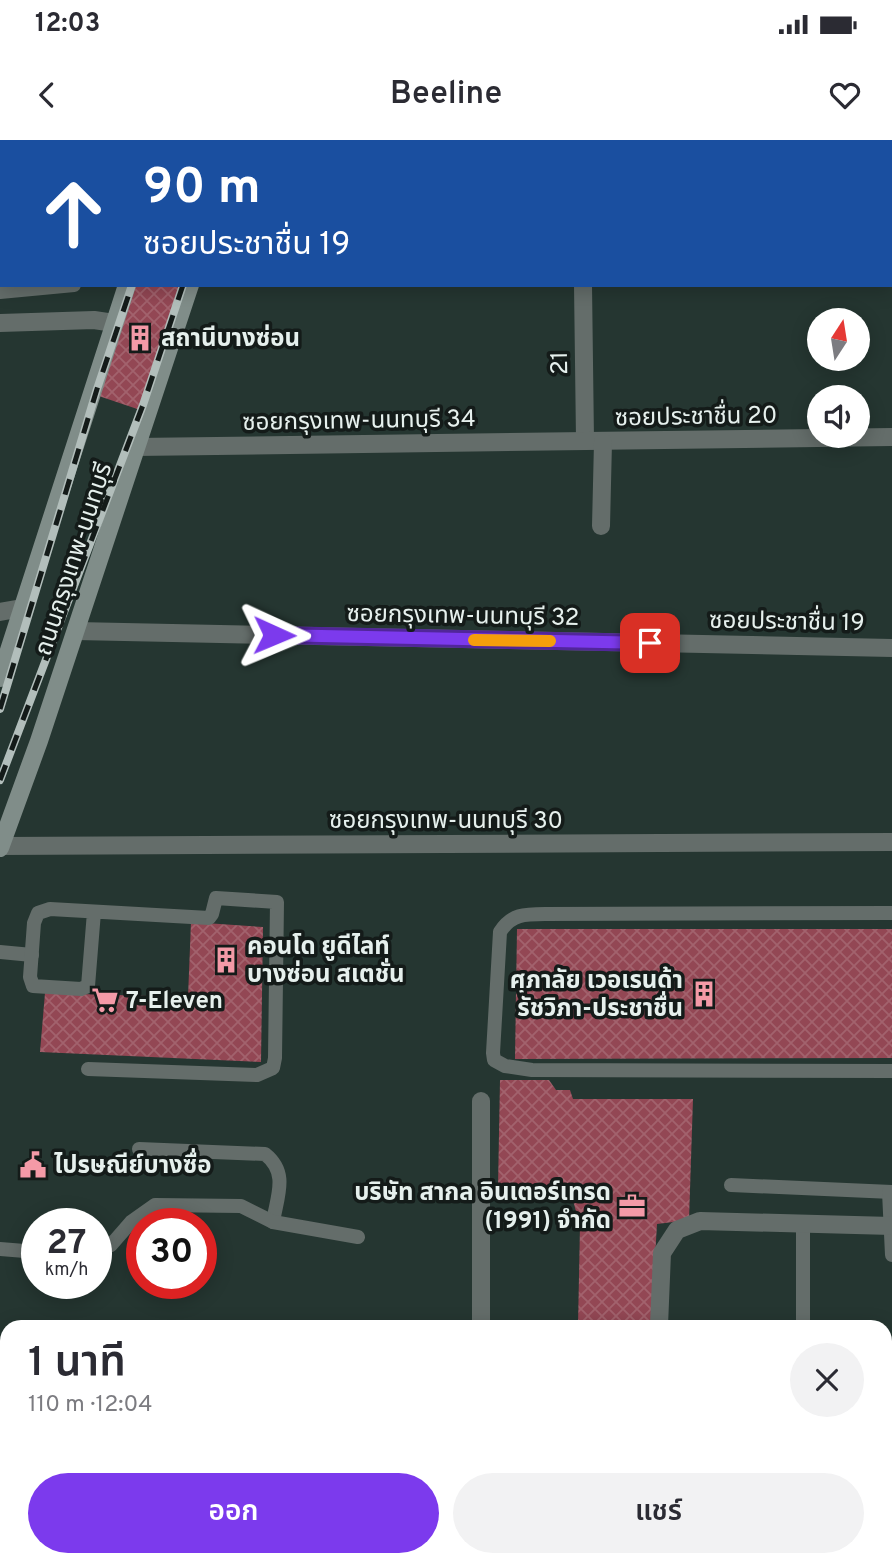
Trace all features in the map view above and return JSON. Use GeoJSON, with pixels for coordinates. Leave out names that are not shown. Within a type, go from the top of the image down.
{"type":"FeatureCollection","features":[{"type":"Feature","properties":{"kind":"main road","name":"ถนนกรุงเทพ-นนทบุรี"},"geometry":{"type":"LineString","coordinates":[[0,678],[126,287]]}},
{"type":"Feature","properties":{"kind":"main road","name":"ถนนกรุงเทพ-นนทบุรี"},"geometry":{"type":"LineString","coordinates":[[0,847],[76,631],[189,287]]}},
{"type":"Feature","properties":{"kind":"street","name":"21"},"geometry":{"type":"LineString","coordinates":[[583,287],[601,526]]}},
{"type":"Feature","properties":{"kind":"street"},"geometry":{"type":"LineString","coordinates":[[0,323],[34,320],[94,320],[114,323]]}},
{"type":"Feature","properties":{"kind":"street","name":"ซอยประชาชื่น 20"},"geometry":{"type":"LineString","coordinates":[[594,441],[892,437]]}},
{"type":"Feature","properties":{"kind":"street","name":"ซอยกรุงเทพ-นนทบุรี 34"},"geometry":{"type":"LineString","coordinates":[[135,447],[594,441]]}},
{"type":"Feature","properties":{"kind":"street"},"geometry":{"type":"LineString","coordinates":[[0,612],[22,608]]}},
{"type":"Feature","properties":{"kind":"street","name":"ซอยกรุงเทพ-นนทบุรี 32"},"geometry":{"type":"LineString","coordinates":[[76,631],[597,642]]}},
{"type":"Feature","properties":{"kind":"street","name":"ซอยประชาชื่น 19"},"geometry":{"type":"LineString","coordinates":[[597,642],[892,648]]}},
{"type":"Feature","properties":{"kind":"street","name":"ซอยกรุงเทพ-นนทบุรี 30"},"geometry":{"type":"LineString","coordinates":[[0,847],[892,842]]}},
{"type":"Feature","properties":{"kind":"street"},"geometry":{"type":"LineString","coordinates":[[481,1101],[481,1320]]}},
{"type":"Feature","properties":{"kind":"street"},"geometry":{"type":"LineString","coordinates":[[659,1320],[662,1253],[677,1230],[700,1221],[891,1226]]}},
{"type":"Feature","properties":{"kind":"lane"},"geometry":{"type":"LineString","coordinates":[[0,292],[53,287]]}},
{"type":"Feature","properties":{"kind":"lane"},"geometry":{"type":"LineString","coordinates":[[88,1069],[257,1075],[273,1068],[275,1058],[277,902],[215,898],[209,918],[50,909],[38,913],[34,923],[30,977],[33,986],[86,988],[89,982],[94,912]]}},
{"type":"Feature","properties":{"kind":"lane"},"geometry":{"type":"LineString","coordinates":[[892,913],[559,914],[513,917],[505,923],[500,932],[493,1053],[495,1060],[505,1066],[531,1070],[892,1071]]}},
{"type":"Feature","properties":{"kind":"lane"},"geometry":{"type":"LineString","coordinates":[[0,952],[32,955]]}},
{"type":"Feature","properties":{"kind":"lane"},"geometry":{"type":"LineString","coordinates":[[139,1149],[264,1154],[274,1162],[280,1174],[272,1222]]}},
{"type":"Feature","properties":{"kind":"lane"},"geometry":{"type":"LineString","coordinates":[[731,1185],[890,1192],[892,1255]]}},
{"type":"Feature","properties":{"kind":"lane"},"geometry":{"type":"LineString","coordinates":[[112,1244],[131,1222],[155,1205],[241,1206],[272,1222],[358,1237]]}},
{"type":"Feature","properties":{"kind":"lane"},"geometry":{"type":"LineString","coordinates":[[803,1224],[803,1320]]}},
{"type":"Feature","properties":{"kind":"lane"},"geometry":{"type":"LineString","coordinates":[[0,1250],[21,1251]]}},
{"type":"Feature","properties":{"kind":"building","name":"สถานีบางซ่อน"},"geometry":{"type":"Polygon","coordinates":[[[119,287],[194,287],[152,414],[84,391],[119,287]]]}},
{"type":"Feature","properties":{"kind":"building","name":"คอนโด ยูดีไลท์ บางซ่อน สเตชั่น"},"geometry":{"type":"Polygon","coordinates":[[[191,922],[263,927],[261,1062],[40,1052],[45,993],[188,997],[191,922]]]}},
{"type":"Feature","properties":{"kind":"building","name":"ศุภาลัย เวอเรนด้า รัชวิภา-ประชาชื่น"},"geometry":{"type":"Polygon","coordinates":[[[517,929],[892,929],[892,1058],[515,1059],[517,929]]]}},
{"type":"Feature","properties":{"kind":"building","name":"บริษัท สากล อินเตอร์เทรด (1991) จำกัด"},"geometry":{"type":"Polygon","coordinates":[[[500,1080],[549,1080],[556,1090],[570,1090],[573,1099],[693,1099],[689,1220],[657,1224],[651,1320],[578,1320],[580,1226],[571,1193],[498,1187],[500,1080]]]}},
{"type":"Feature","properties":{"kind":"railway"},"geometry":{"type":"LineString","coordinates":[[0,709],[97,389],[131,287]]}},
{"type":"Feature","properties":{"kind":"railway"},"geometry":{"type":"LineString","coordinates":[[0,780],[143,405],[182,287]]}},
{"type":"Feature","properties":{"kind":"slow traffic"},"geometry":{"type":"LineString","coordinates":[[474,640],[550,641]]}},
{"type":"Feature","properties":{"kind":"place","name":"สถานีบางซ่อน"},"geometry":{"type":"Point","coordinates":[140,338]}},
{"type":"Feature","properties":{"kind":"place","name":"คอนโด ยูดีไลท์ บางซ่อน สเตชั่น"},"geometry":{"type":"Point","coordinates":[226,960]}},
{"type":"Feature","properties":{"kind":"place","name":"ศุภาลัย เวอเรนด้า รัชวิภา-ประชาชื่น"},"geometry":{"type":"Point","coordinates":[704,994]}},
{"type":"Feature","properties":{"kind":"place","name":"7-Eleven"},"geometry":{"type":"Point","coordinates":[105,1000]}},
{"type":"Feature","properties":{"kind":"place","name":"ไปรษณีย์บางซื่อ"},"geometry":{"type":"Point","coordinates":[33,1165]}},
{"type":"Feature","properties":{"kind":"place","name":"บริษัท สากล อินเตอร์เทรด (1991) จำกัด"},"geometry":{"type":"Point","coordinates":[632,1206]}},
{"type":"Feature","properties":{"kind":"route"},"geometry":{"type":"LineString","coordinates":[[274,635],[650,643]]}}]}
